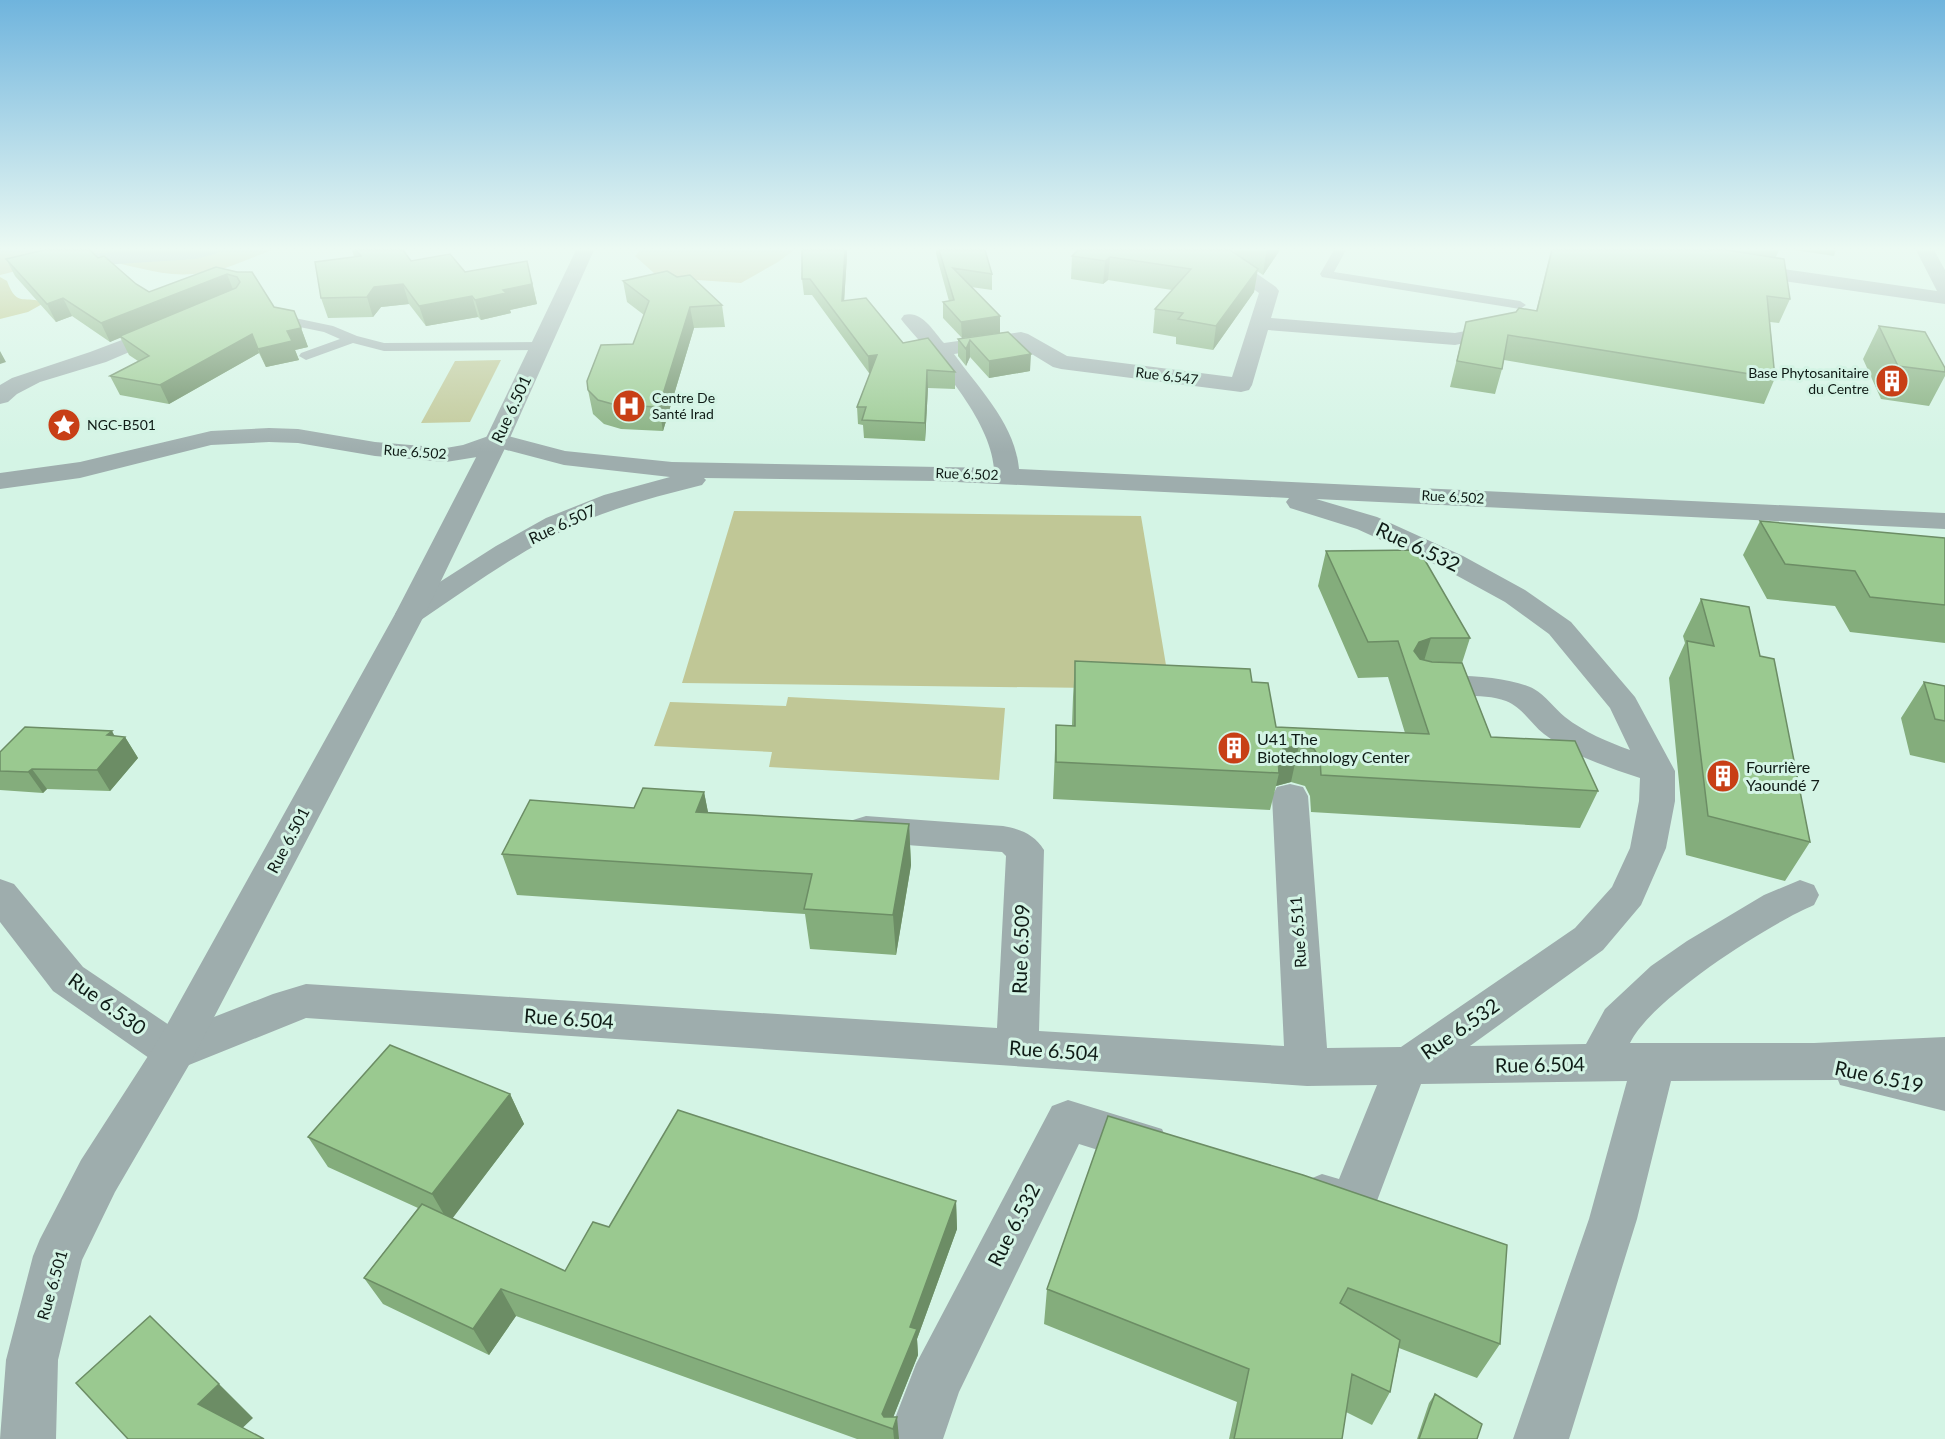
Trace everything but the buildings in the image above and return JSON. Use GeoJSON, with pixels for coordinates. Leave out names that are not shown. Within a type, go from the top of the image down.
{"type":"FeatureCollection","features":[{"type":"Feature","properties":{"kind":"street","name":"Rue 6.501"},"geometry":{"type":"LineString","coordinates":[[28,1439],[32,1360],[58,1256],[98,1176],[174,1052],[410,614],[497,440],[553,317]]}},
{"type":"Feature","properties":{"kind":"street","name":"Rue 6.547"},"geometry":{"type":"LineString","coordinates":[[939,350],[1021,338],[1061,362],[1241,385],[1262,317]]}},
{"type":"Feature","properties":{"kind":"street"},"geometry":{"type":"LineString","coordinates":[[911,319],[939,350],[986,410],[999,432],[1005,454],[1007,476]]}},
{"type":"Feature","properties":{"kind":"street"},"geometry":{"type":"LineString","coordinates":[[0,397],[5,391],[20,383],[97,358],[182,322]]}},
{"type":"Feature","properties":{"kind":"street"},"geometry":{"type":"LineString","coordinates":[[1260,323],[1455,339],[1501,330]]}},
{"type":"Feature","properties":{"kind":"street","name":"Rue 6.502"},"geometry":{"type":"LineString","coordinates":[[0,481],[80,470],[211,438],[269,435],[298,436],[375,448],[446,455],[468,452],[497,440],[536,452],[606,464],[672,470],[936,473],[1945,521]]}},
{"type":"Feature","properties":{"kind":"street","name":"Rue 6.507"},"geometry":{"type":"LineString","coordinates":[[410,614],[486,564],[567,519],[620,500],[689,480],[730,472]]}},
{"type":"Feature","properties":{"kind":"street","name":"Rue 6.532"},"geometry":{"type":"LineString","coordinates":[[1246,487],[1367,523],[1453,561],[1515,596],[1560,628],[1624,704],[1658,771],[1657,801],[1648,848],[1627,895],[1589,939],[1406,1067],[1352,1206],[1284,1186]]}},
{"type":"Feature","properties":{"kind":"street"},"geometry":{"type":"LineString","coordinates":[[1421,686],[1502,690],[1515,693],[1523,696],[1554,724],[1590,748],[1658,771]]}},
{"type":"Feature","properties":{"kind":"street","name":"Rue 6.511"},"geometry":{"type":"LineString","coordinates":[[1290,796],[1307,1068]]}},
{"type":"Feature","properties":{"kind":"street","name":"Rue 6.509"},"geometry":{"type":"LineString","coordinates":[[839,826],[1003,839],[1012,841],[1025,850],[1017,1048]]}},
{"type":"Feature","properties":{"kind":"street","name":"Rue 6.530"},"geometry":{"type":"LineString","coordinates":[[0,894],[68,979],[174,1052]]}},
{"type":"Feature","properties":{"kind":"street"},"geometry":{"type":"LineString","coordinates":[[1600,1063],[1618,1024],[1641,999],[1677,969],[1708,948],[1780,903],[1800,895]]}},
{"type":"Feature","properties":{"kind":"street","name":"Rue 6.504"},"geometry":{"type":"LineString","coordinates":[[174,1052],[288,1006],[306,1001],[1307,1068],[1654,1062],[1814,1062],[1945,1056]]}},
{"type":"Feature","properties":{"kind":"street"},"geometry":{"type":"LineString","coordinates":[[1541,1439],[1613,1219],[1654,1062]]}},
{"type":"Feature","properties":{"kind":"street","name":"Rue 6.519"},"geometry":{"type":"LineString","coordinates":[[1814,1062],[1945,1091]]}},
{"type":"Feature","properties":{"kind":"street","name":"Rue 6.532"},"geometry":{"type":"LineString","coordinates":[[915,1439],[935,1383],[1068,1120],[1181,1155]]}},
{"type":"Feature","properties":{"kind":"lane"},"geometry":{"type":"LineString","coordinates":[[290,321],[328,329],[372,345],[399,348],[540,345]]}},
{"type":"Feature","properties":{"kind":"lane"},"geometry":{"type":"LineString","coordinates":[[306,356],[352,339]]}},
{"type":"Feature","properties":{"kind":"green space"},"geometry":{"type":"Polygon","coordinates":[[[501,360],[470,422],[421,423],[455,361],[501,360]]]}},
{"type":"Feature","properties":{"kind":"green space"},"geometry":{"type":"Polygon","coordinates":[[[734,511],[1141,516],[1170,689],[682,683],[734,511]]]}},
{"type":"Feature","properties":{"kind":"green space"},"geometry":{"type":"Polygon","coordinates":[[[788,697],[1005,708],[999,780],[769,767],[772,752],[654,746],[670,702],[786,706],[788,697]]]}},
{"type":"Feature","properties":{"kind":"place","name":"Base Phytosanitaire du Centre"},"geometry":{"type":"Point","coordinates":[1892,381]}},
{"type":"Feature","properties":{"kind":"place","name":"Centre De Santé Irad"},"geometry":{"type":"Point","coordinates":[629,406]}},
{"type":"Feature","properties":{"kind":"place","name":"NGC-B501"},"geometry":{"type":"Point","coordinates":[64,425]}},
{"type":"Feature","properties":{"kind":"place","name":"U41 The Biotechnology Center"},"geometry":{"type":"Point","coordinates":[1234,748]}},
{"type":"Feature","properties":{"kind":"place","name":"Fourrière Yaoundé 7"},"geometry":{"type":"Point","coordinates":[1723,776]}}]}
